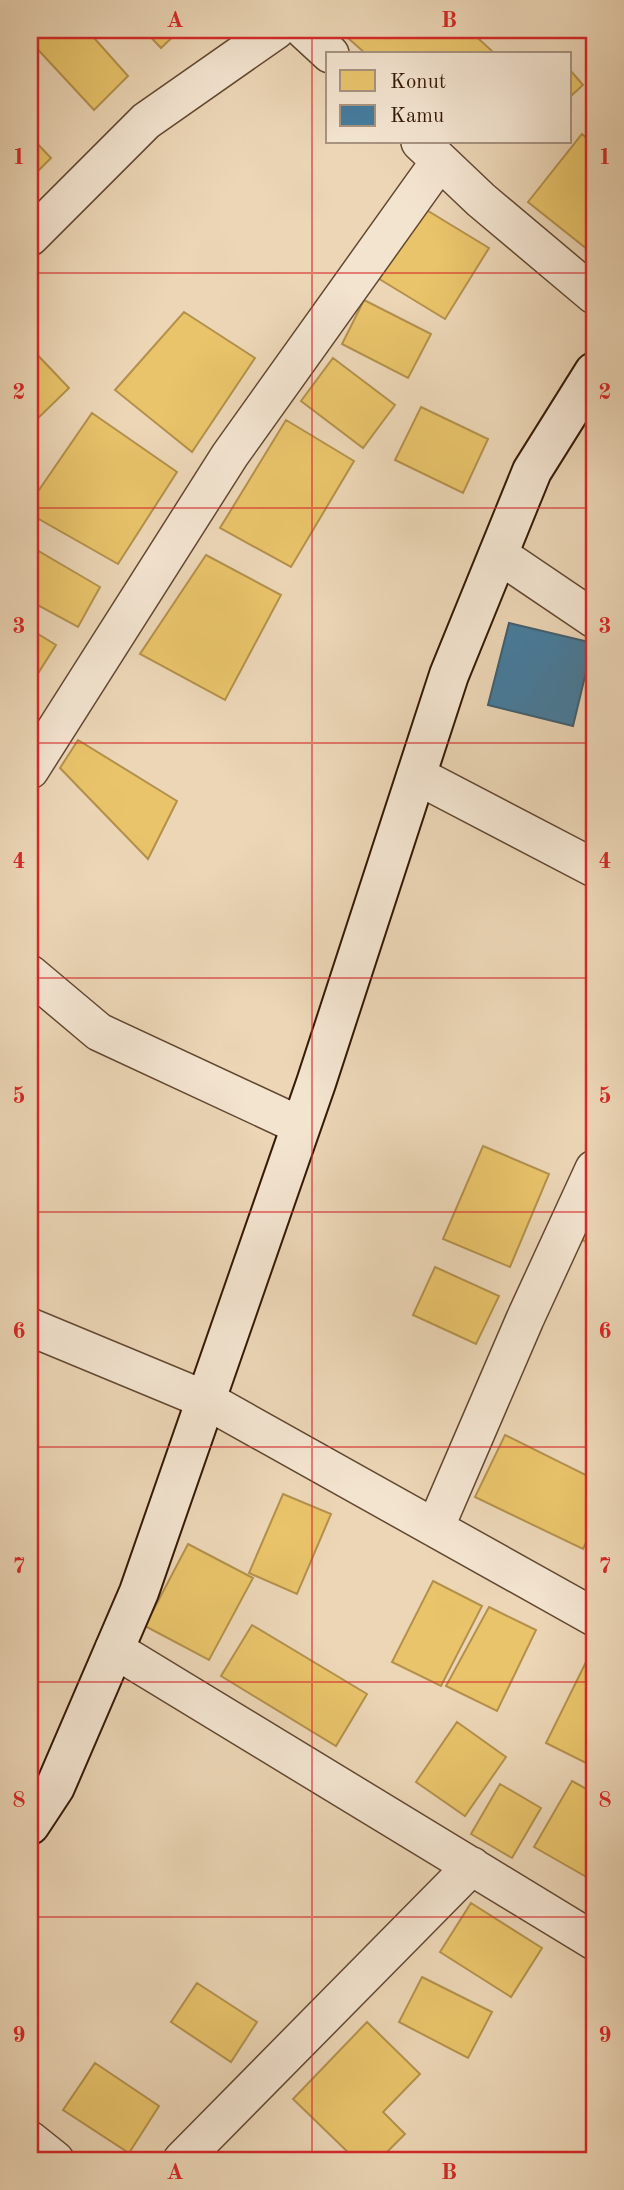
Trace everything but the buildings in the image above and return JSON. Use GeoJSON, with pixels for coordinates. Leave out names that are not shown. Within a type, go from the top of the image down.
{"type":"FeatureCollection","features":[{"type":"Feature","properties":{"kind":"street"},"geometry":{"type":"LineString","coordinates":[[30,237],[146,121],[276,30]]}},
{"type":"Feature","properties":{"kind":"street"},"geometry":{"type":"LineString","coordinates":[[304,30],[328,52]]}},
{"type":"Feature","properties":{"kind":"street"},"geometry":{"type":"LineString","coordinates":[[30,769],[230,455],[430,151],[481,200],[594,295]]}},
{"type":"Feature","properties":{"kind":"street"},"geometry":{"type":"LineString","coordinates":[[30,1825],[55,1787],[139,1592],[301,1126],[449,675],[533,471],[594,372]]}},
{"type":"Feature","properties":{"kind":"street"},"geometry":{"type":"LineString","coordinates":[[498,554],[594,619]]}},
{"type":"Feature","properties":{"kind":"street"},"geometry":{"type":"LineString","coordinates":[[416,775],[594,868]]}},
{"type":"Feature","properties":{"kind":"street"},"geometry":{"type":"LineString","coordinates":[[30,974],[99,1032],[301,1126]]}},
{"type":"Feature","properties":{"kind":"street"},"geometry":{"type":"LineString","coordinates":[[435,1528],[525,1319],[594,1169]]}},
{"type":"Feature","properties":{"kind":"street"},"geometry":{"type":"LineString","coordinates":[[30,1327],[206,1400],[594,1617]]}},
{"type":"Feature","properties":{"kind":"street"},"geometry":{"type":"LineString","coordinates":[[114,1649],[594,1941]]}},
{"type":"Feature","properties":{"kind":"street"},"geometry":{"type":"LineString","coordinates":[[182,2160],[472,1866]]}},
{"type":"Feature","properties":{"kind":"street"},"geometry":{"type":"LineString","coordinates":[[30,2140],[55,2160]]}}]}
